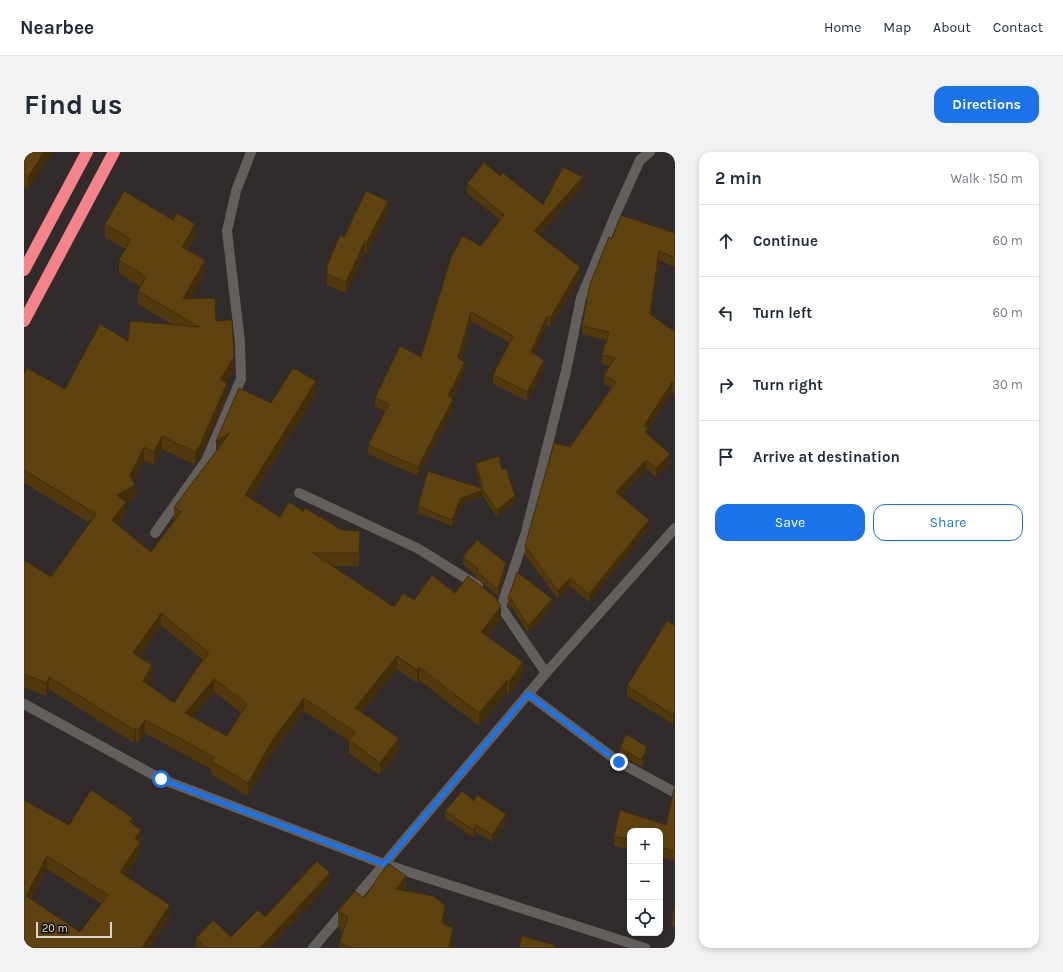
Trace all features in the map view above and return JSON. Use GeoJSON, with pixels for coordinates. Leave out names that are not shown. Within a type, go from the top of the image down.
{"type":"FeatureCollection","features":[{"type":"Feature","properties":{"kind":"highway"},"geometry":{"type":"LineString","coordinates":[[24,270],[87,152]]}},
{"type":"Feature","properties":{"kind":"highway"},"geometry":{"type":"LineString","coordinates":[[24,321],[114,152]]}},
{"type":"Feature","properties":{"kind":"street"},"geometry":{"type":"LineString","coordinates":[[155,533],[206,461],[241,379],[240,342],[228,231],[236,191],[251,152]]}},
{"type":"Feature","properties":{"kind":"street"},"geometry":{"type":"LineString","coordinates":[[501,607],[526,532],[566,372],[581,298],[640,160],[650,152]]}},
{"type":"Feature","properties":{"kind":"street"},"geometry":{"type":"LineString","coordinates":[[299,493],[419,549],[488,595],[501,607],[546,673]]}},
{"type":"Feature","properties":{"kind":"street"},"geometry":{"type":"LineString","coordinates":[[313,948],[546,673],[675,528]]}},
{"type":"Feature","properties":{"kind":"street"},"geometry":{"type":"LineString","coordinates":[[528,694],[619,762],[674,792]]}},
{"type":"Feature","properties":{"kind":"street"},"geometry":{"type":"LineString","coordinates":[[24,704],[161,779],[384,864],[645,948]]}},
{"type":"Feature","properties":{"kind":"building"},"geometry":{"type":"Polygon","coordinates":[[[24,152],[44,152],[28,177],[24,175],[24,152]]]}},
{"type":"Feature","properties":{"kind":"building"},"geometry":{"type":"Polygon","coordinates":[[[484,162],[500,176],[503,173],[543,205],[563,167],[583,177],[534,231],[580,267],[550,318],[547,316],[531,352],[544,360],[527,392],[493,375],[513,336],[471,312],[458,358],[465,362],[448,396],[453,399],[418,467],[368,445],[389,404],[375,398],[400,346],[421,357],[451,257],[463,236],[481,246],[504,215],[467,184],[484,162]]]}},
{"type":"Feature","properties":{"kind":"building"},"geometry":{"type":"Polygon","coordinates":[[[124,191],[173,220],[177,213],[195,224],[182,247],[205,260],[183,299],[215,298],[216,321],[232,320],[234,357],[220,380],[227,383],[200,445],[195,452],[162,436],[154,452],[144,447],[130,475],[135,485],[117,495],[126,502],[112,520],[151,552],[181,512],[174,507],[230,433],[216,441],[239,388],[271,403],[293,368],[316,381],[245,495],[280,517],[289,502],[303,511],[305,508],[342,530],[360,531],[359,553],[313,553],[394,607],[403,593],[414,600],[432,575],[455,593],[468,576],[496,598],[501,606],[481,632],[523,662],[509,682],[507,680],[479,713],[419,667],[417,670],[397,656],[355,708],[399,738],[380,763],[349,740],[355,732],[304,698],[272,741],[248,783],[211,761],[214,757],[145,720],[139,729],[136,728],[134,730],[49,677],[46,683],[24,674],[24,560],[51,577],[96,514],[24,470],[24,374],[27,368],[65,389],[100,324],[128,341],[130,321],[199,327],[138,291],[146,277],[119,260],[131,239],[105,224],[124,191]],[[161,613],[133,653],[152,665],[143,681],[174,703],[199,665],[209,653],[161,613]],[[214,679],[185,713],[227,736],[247,704],[214,679]]]}},
{"type":"Feature","properties":{"kind":"building"},"geometry":{"type":"Polygon","coordinates":[[[366,191],[388,201],[367,242],[365,241],[346,282],[327,274],[327,266],[340,235],[344,237],[366,191]]]}},
{"type":"Feature","properties":{"kind":"building"},"geometry":{"type":"Polygon","coordinates":[[[621,215],[675,233],[675,258],[659,251],[650,314],[675,332],[675,387],[672,382],[644,426],[648,428],[645,432],[670,454],[656,468],[646,460],[616,492],[649,520],[589,594],[570,578],[558,591],[525,546],[554,443],[570,447],[616,382],[604,375],[615,358],[602,355],[609,332],[582,326],[590,284],[609,237],[612,239],[621,215]]]}},
{"type":"Feature","properties":{"kind":"building"},"geometry":{"type":"Polygon","coordinates":[[[499,456],[502,470],[506,468],[515,496],[497,510],[483,490],[461,498],[452,520],[418,506],[428,471],[483,489],[476,463],[499,456]]]}},
{"type":"Feature","properties":{"kind":"building"},"geometry":{"type":"Polygon","coordinates":[[[477,540],[506,563],[498,589],[476,571],[478,569],[463,557],[477,540]]]}},
{"type":"Feature","properties":{"kind":"building"},"geometry":{"type":"Polygon","coordinates":[[[517,572],[552,599],[528,626],[511,599],[510,601],[508,599],[517,572]]]}},
{"type":"Feature","properties":{"kind":"building"},"geometry":{"type":"Polygon","coordinates":[[[667,621],[675,626],[675,711],[673,715],[627,686],[667,621]]]}},
{"type":"Feature","properties":{"kind":"building"},"geometry":{"type":"Polygon","coordinates":[[[626,734],[647,747],[642,760],[620,748],[626,734]]]}},
{"type":"Feature","properties":{"kind":"building"},"geometry":{"type":"Polygon","coordinates":[[[675,788],[675,851],[663,848],[663,828],[627,828],[627,839],[614,836],[620,810],[666,825],[675,788]]]}},
{"type":"Feature","properties":{"kind":"building"},"geometry":{"type":"Polygon","coordinates":[[[91,790],[133,818],[130,822],[141,830],[135,838],[140,842],[120,872],[170,905],[142,948],[24,948],[24,800],[69,825],[91,790]],[[47,856],[26,896],[80,932],[108,895],[47,856]]]}},
{"type":"Feature","properties":{"kind":"building"},"geometry":{"type":"Polygon","coordinates":[[[462,791],[474,801],[477,795],[506,814],[492,835],[476,825],[473,830],[445,811],[462,791]]]}},
{"type":"Feature","properties":{"kind":"building"},"geometry":{"type":"Polygon","coordinates":[[[317,861],[330,873],[260,948],[206,948],[196,938],[213,920],[231,937],[258,910],[265,917],[317,861]]]}},
{"type":"Feature","properties":{"kind":"building"},"geometry":{"type":"Polygon","coordinates":[[[388,863],[406,876],[396,889],[433,896],[445,905],[442,923],[453,928],[449,948],[354,948],[339,943],[348,917],[338,911],[355,891],[364,898],[388,863]]]}},
{"type":"Feature","properties":{"kind":"building"},"geometry":{"type":"Polygon","coordinates":[[[675,905],[675,917],[672,916],[675,905]]]}},
{"type":"Feature","properties":{"kind":"building"},"geometry":{"type":"Polygon","coordinates":[[[522,936],[555,945],[554,948],[519,948],[522,936]]]}},
{"type":"Feature","properties":{"kind":"route"},"geometry":{"type":"LineString","coordinates":[[161,779],[384,864],[528,694],[619,762]]}}]}
